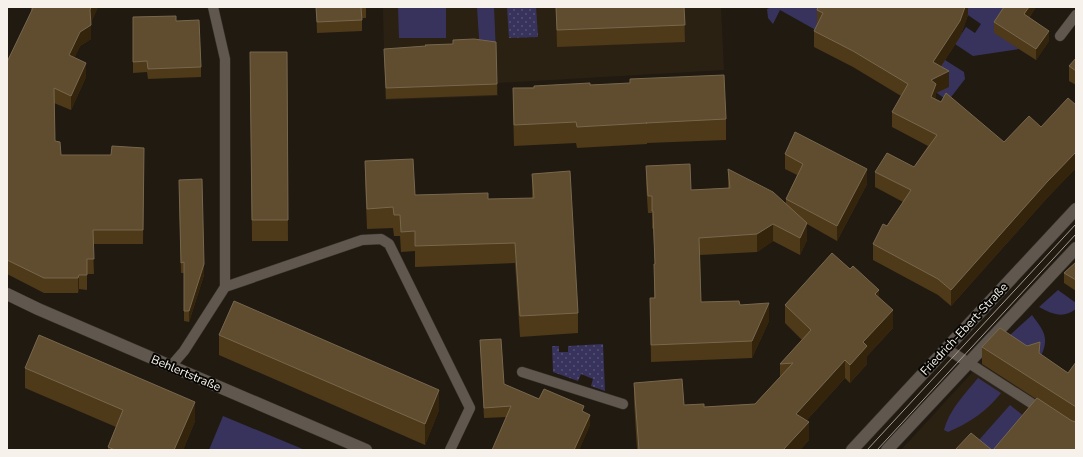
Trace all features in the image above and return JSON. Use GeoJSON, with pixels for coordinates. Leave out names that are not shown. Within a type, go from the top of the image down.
{"type":"FeatureCollection","features":[{"type":"Feature","properties":{"kind":"street","name":"Friedrich-Ebert-Straße"},"geometry":{"type":"LineString","coordinates":[[852,450],[1076,209]]}},
{"type":"Feature","properties":{"kind":"street"},"geometry":{"type":"LineString","coordinates":[[887,450],[1076,248]]}},
{"type":"Feature","properties":{"kind":"street","name":"Behlertstraße"},"geometry":{"type":"LineString","coordinates":[[7,294],[38,309],[366,450]]}},
{"type":"Feature","properties":{"kind":"lane"},"geometry":{"type":"LineString","coordinates":[[171,366],[184,351],[225,287],[225,59],[213,7]]}},
{"type":"Feature","properties":{"kind":"lane"},"geometry":{"type":"LineString","coordinates":[[1060,36],[1076,15]]}},
{"type":"Feature","properties":{"kind":"lane"},"geometry":{"type":"LineString","coordinates":[[225,287],[362,240],[381,239],[389,244],[470,408],[450,450]]}},
{"type":"Feature","properties":{"kind":"lane"},"geometry":{"type":"LineString","coordinates":[[947,349],[1052,416]]}},
{"type":"Feature","properties":{"kind":"lane"},"geometry":{"type":"LineString","coordinates":[[522,372],[623,404]]}},
{"type":"Feature","properties":{"kind":"shaded area"},"geometry":{"type":"Polygon","coordinates":[[[383,7],[721,7],[724,70],[498,83],[498,96],[385,100],[383,7]]]}},
{"type":"Feature","properties":{"kind":"shaded area"},"geometry":{"type":"Polygon","coordinates":[[[398,7],[446,7],[446,38],[399,38],[398,7]]]}},
{"type":"Feature","properties":{"kind":"shaded area"},"geometry":{"type":"Polygon","coordinates":[[[477,7],[494,7],[496,54],[480,54],[477,7]]]}},
{"type":"Feature","properties":{"kind":"shaded area"},"geometry":{"type":"Polygon","coordinates":[[[507,7],[536,7],[538,37],[509,38],[507,7]]]}},
{"type":"Feature","properties":{"kind":"shaded area"},"geometry":{"type":"Polygon","coordinates":[[[772,7],[826,7],[821,33],[780,10],[773,24],[768,18],[767,9],[772,7]]]}},
{"type":"Feature","properties":{"kind":"shaded area"},"geometry":{"type":"Polygon","coordinates":[[[964,7],[1010,7],[1019,49],[973,56],[955,44],[966,27],[975,33],[981,24],[962,11],[964,7]]]}},
{"type":"Feature","properties":{"kind":"shaded area"},"geometry":{"type":"Polygon","coordinates":[[[945,60],[964,72],[965,79],[948,101],[937,93],[943,83],[933,78],[945,60]]]}},
{"type":"Feature","properties":{"kind":"shaded area"},"geometry":{"type":"Polygon","coordinates":[[[1058,290],[1076,303],[1076,309],[1062,315],[1048,312],[1039,307],[1058,290]]]}},
{"type":"Feature","properties":{"kind":"shaded area"},"geometry":{"type":"Polygon","coordinates":[[[1032,315],[1044,334],[1045,344],[1041,356],[1010,335],[1032,315]]]}},
{"type":"Feature","properties":{"kind":"shaded area"},"geometry":{"type":"Polygon","coordinates":[[[603,344],[605,391],[591,386],[593,379],[581,374],[578,381],[553,372],[552,346],[559,346],[559,352],[568,352],[568,346],[603,344]]]}},
{"type":"Feature","properties":{"kind":"shaded area"},"geometry":{"type":"Polygon","coordinates":[[[980,364],[1076,425],[1076,450],[901,450],[980,364]]]}},
{"type":"Feature","properties":{"kind":"shaded area"},"geometry":{"type":"Polygon","coordinates":[[[978,378],[1001,393],[984,411],[963,425],[948,432],[944,430],[946,423],[954,409],[978,378]]]}},
{"type":"Feature","properties":{"kind":"shaded area"},"geometry":{"type":"Polygon","coordinates":[[[1010,405],[1031,422],[1007,450],[971,449],[1010,405]]]}},
{"type":"Feature","properties":{"kind":"shaded area"},"geometry":{"type":"Polygon","coordinates":[[[223,416],[305,450],[209,450],[223,416]]]}},
{"type":"Feature","properties":{"kind":"building"},"geometry":{"type":"Polygon","coordinates":[[[32,7],[91,7],[91,25],[80,32],[69,55],[86,63],[71,96],[54,88],[55,141],[60,142],[61,155],[111,155],[112,146],[144,148],[143,230],[93,230],[94,259],[87,259],[87,275],[79,275],[78,278],[44,278],[7,260],[7,62],[33,8],[32,7]]]}},
{"type":"Feature","properties":{"kind":"building"},"geometry":{"type":"Polygon","coordinates":[[[316,7],[366,7],[361,8],[362,20],[317,22],[316,7]]]}},
{"type":"Feature","properties":{"kind":"building"},"geometry":{"type":"Polygon","coordinates":[[[556,7],[684,7],[685,25],[557,30],[556,7]]]}},
{"type":"Feature","properties":{"kind":"building"},"geometry":{"type":"Polygon","coordinates":[[[818,7],[965,7],[960,21],[933,62],[949,71],[931,80],[936,84],[931,97],[941,102],[946,93],[1004,142],[1029,116],[1041,127],[1068,98],[1076,105],[1076,152],[1047,182],[951,290],[938,279],[873,244],[883,224],[887,226],[911,190],[875,172],[887,153],[914,167],[937,135],[892,112],[908,84],[853,51],[814,31],[823,13],[817,10],[818,7]]]}},
{"type":"Feature","properties":{"kind":"building"},"geometry":{"type":"Polygon","coordinates":[[[1004,7],[1029,7],[1024,14],[1049,31],[1036,49],[994,22],[1004,7]]]}},
{"type":"Feature","properties":{"kind":"building"},"geometry":{"type":"Polygon","coordinates":[[[176,16],[176,21],[199,20],[201,67],[148,69],[147,61],[133,62],[133,17],[176,16]]]}},
{"type":"Feature","properties":{"kind":"building"},"geometry":{"type":"Polygon","coordinates":[[[474,39],[496,42],[497,84],[386,88],[384,49],[453,44],[453,40],[474,39]]]}},
{"type":"Feature","properties":{"kind":"building"},"geometry":{"type":"Polygon","coordinates":[[[250,52],[287,52],[288,220],[252,220],[250,52]]]}},
{"type":"Feature","properties":{"kind":"building"},"geometry":{"type":"Polygon","coordinates":[[[1076,58],[1076,71],[1069,66],[1076,58]]]}},
{"type":"Feature","properties":{"kind":"building"},"geometry":{"type":"Polygon","coordinates":[[[724,75],[726,119],[577,127],[576,122],[514,125],[513,88],[534,88],[534,86],[590,83],[590,85],[630,83],[630,79],[724,75]]]}},
{"type":"Feature","properties":{"kind":"building"},"geometry":{"type":"Polygon","coordinates":[[[795,132],[867,169],[837,226],[786,199],[803,164],[785,154],[795,132]]]}},
{"type":"Feature","properties":{"kind":"building"},"geometry":{"type":"Polygon","coordinates":[[[413,159],[415,195],[488,193],[488,199],[534,198],[532,174],[570,171],[578,313],[520,316],[515,243],[415,246],[415,231],[401,232],[400,215],[394,215],[393,207],[367,209],[365,161],[413,159]]]}},
{"type":"Feature","properties":{"kind":"building"},"geometry":{"type":"Polygon","coordinates":[[[690,164],[691,190],[730,188],[728,169],[773,192],[807,223],[800,238],[773,224],[757,234],[699,238],[701,302],[739,301],[740,305],[769,303],[752,341],[651,345],[650,298],[655,298],[655,264],[652,196],[648,196],[646,166],[690,164]]]}},
{"type":"Feature","properties":{"kind":"building"},"geometry":{"type":"Polygon","coordinates":[[[202,179],[204,264],[189,311],[184,311],[184,262],[181,263],[179,180],[202,179]]]}},
{"type":"Feature","properties":{"kind":"building"},"geometry":{"type":"Polygon","coordinates":[[[832,253],[850,269],[853,266],[879,290],[875,294],[893,310],[863,342],[867,346],[850,365],[845,360],[796,414],[809,422],[783,450],[639,450],[634,383],[682,379],[684,405],[704,404],[704,407],[755,404],[793,363],[780,364],[811,330],[785,305],[832,253]]]}},
{"type":"Feature","properties":{"kind":"building"},"geometry":{"type":"Polygon","coordinates":[[[1076,262],[1076,280],[1064,273],[1076,262]]]}},
{"type":"Feature","properties":{"kind":"building"},"geometry":{"type":"Polygon","coordinates":[[[234,301],[439,390],[425,424],[219,335],[234,301]]]}},
{"type":"Feature","properties":{"kind":"building"},"geometry":{"type":"Polygon","coordinates":[[[1000,328],[1027,346],[1040,342],[1039,353],[1068,373],[1076,362],[1076,407],[982,347],[1000,328]]]}},
{"type":"Feature","properties":{"kind":"building"},"geometry":{"type":"Polygon","coordinates":[[[39,335],[195,402],[174,450],[115,450],[108,447],[123,410],[25,368],[39,335]]]}},
{"type":"Feature","properties":{"kind":"building"},"geometry":{"type":"Polygon","coordinates":[[[501,339],[504,384],[539,399],[544,389],[584,406],[582,411],[590,415],[574,450],[492,450],[511,406],[484,408],[480,340],[501,339]]]}},
{"type":"Feature","properties":{"kind":"building"},"geometry":{"type":"Polygon","coordinates":[[[1037,398],[1072,421],[1076,422],[1076,450],[993,450],[1037,398]]]}},
{"type":"Feature","properties":{"kind":"building"},"geometry":{"type":"Polygon","coordinates":[[[971,433],[992,450],[955,450],[971,433]]]}},
{"type":"Feature","properties":{"kind":"tram line"},"geometry":{"type":"LineString","coordinates":[[867,450],[1076,224]]}},
{"type":"Feature","properties":{"kind":"tram line"},"geometry":{"type":"LineString","coordinates":[[877,450],[1076,234]]}}]}
